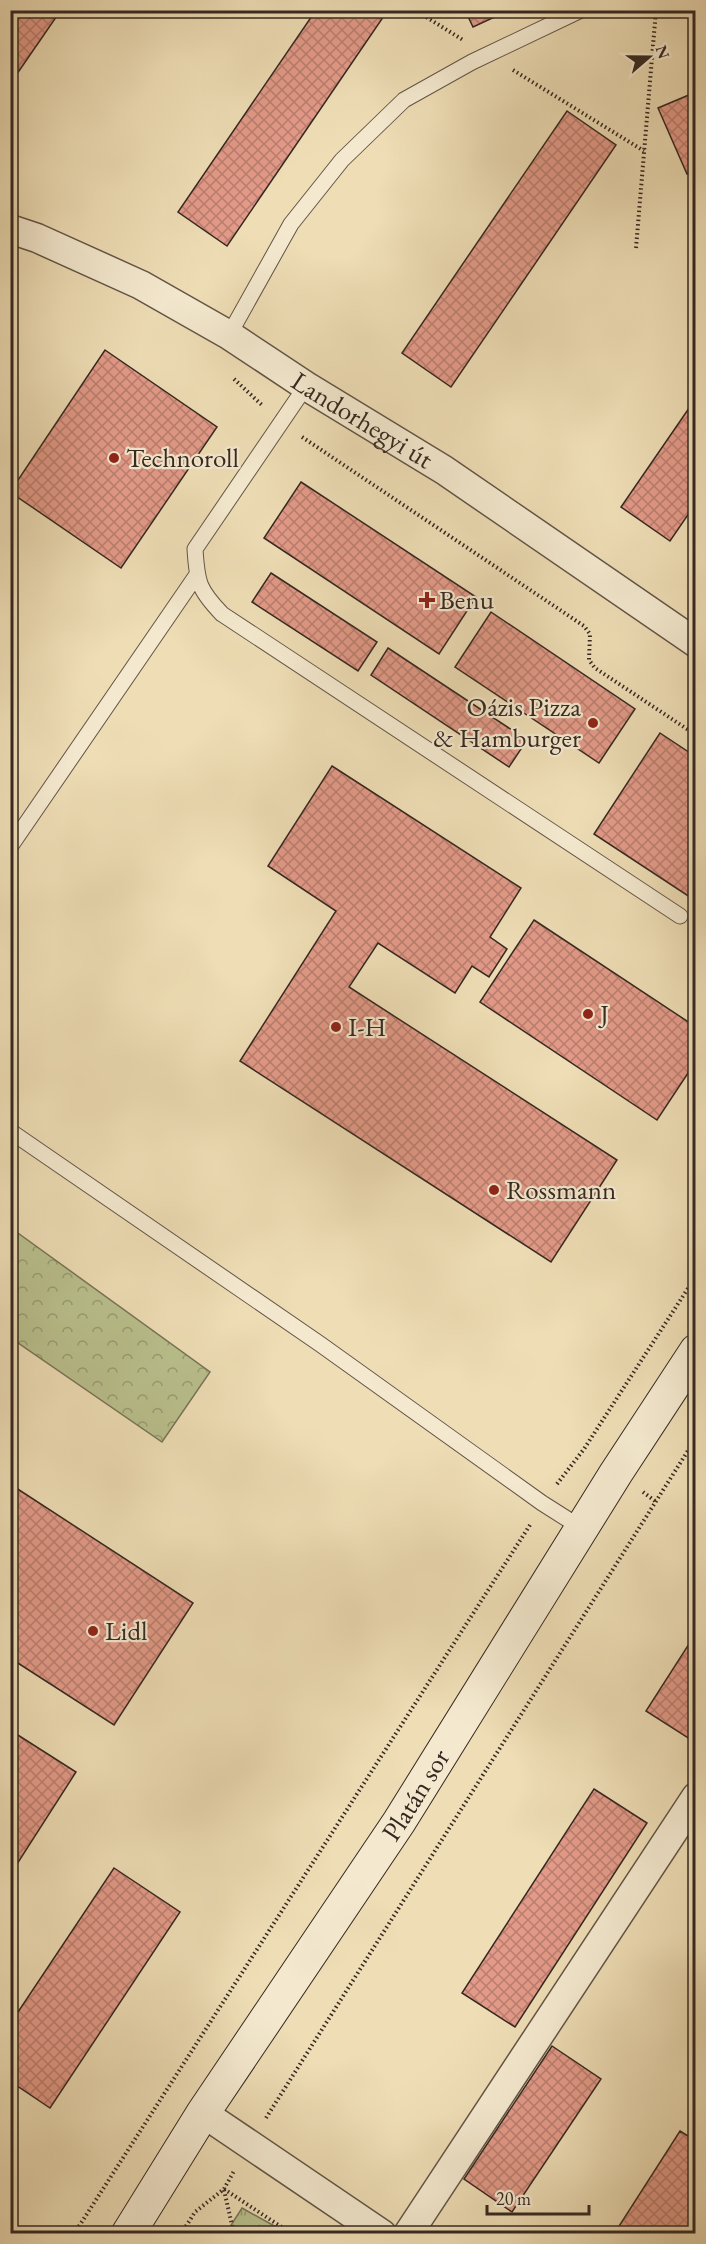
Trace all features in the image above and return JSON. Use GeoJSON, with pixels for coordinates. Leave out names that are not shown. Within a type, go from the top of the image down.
{"type":"FeatureCollection","features":[{"type":"Feature","properties":{"kind":"street","name":"Landorhegyi út"},"geometry":{"type":"LineString","coordinates":[[10,229],[37,238],[141,285],[229,335],[306,386],[444,470],[696,643]]}},
{"type":"Feature","properties":{"kind":"street","name":"Platán sor"},"geometry":{"type":"LineString","coordinates":[[128,2234],[203,2114],[399,1822],[696,1351]]}},
{"type":"Feature","properties":{"kind":"street"},"geometry":{"type":"LineString","coordinates":[[408,2234],[696,1797]]}},
{"type":"Feature","properties":{"kind":"street"},"geometry":{"type":"LineString","coordinates":[[203,2114],[382,2234]]}},
{"type":"Feature","properties":{"kind":"lane"},"geometry":{"type":"LineString","coordinates":[[229,335],[291,224],[342,160],[404,100],[488,55],[581,10]]}},
{"type":"Feature","properties":{"kind":"lane"},"geometry":{"type":"LineString","coordinates":[[306,386],[195,549],[196,576],[204,595],[222,615],[680,916]]}},
{"type":"Feature","properties":{"kind":"lane"},"geometry":{"type":"LineString","coordinates":[[10,848],[196,576]]}},
{"type":"Feature","properties":{"kind":"lane"},"geometry":{"type":"LineString","coordinates":[[10,1131],[320,1344],[542,1503],[583,1529]]}},
{"type":"Feature","properties":{"kind":"path"},"geometry":{"type":"LineString","coordinates":[[415,10],[644,151]]}},
{"type":"Feature","properties":{"kind":"path"},"geometry":{"type":"LineString","coordinates":[[636,248],[656,10]]}},
{"type":"Feature","properties":{"kind":"path"},"geometry":{"type":"LineString","coordinates":[[280,422],[584,626],[590,634],[589,660],[595,668],[696,735]]}},
{"type":"Feature","properties":{"kind":"path"},"geometry":{"type":"LineString","coordinates":[[74,2234],[510,1558],[542,1503],[584,1449],[696,1276]]}},
{"type":"Feature","properties":{"kind":"path"},"geometry":{"type":"LineString","coordinates":[[181,2234],[195,2212],[224,2189],[250,2144],[696,1438]]}},
{"type":"Feature","properties":{"kind":"path"},"geometry":{"type":"LineString","coordinates":[[224,2189],[234,2234]]}},
{"type":"Feature","properties":{"kind":"path"},"geometry":{"type":"LineString","coordinates":[[224,2189],[292,2234]]}},
{"type":"Feature","properties":{"kind":"green space"},"geometry":{"type":"Polygon","coordinates":[[[11,1228],[210,1372],[162,1442],[11,1338],[11,1228]]]}},
{"type":"Feature","properties":{"kind":"green space"},"geometry":{"type":"Polygon","coordinates":[[[242,2208],[287,2233],[226,2233],[242,2208]]]}},
{"type":"Feature","properties":{"kind":"building"},"geometry":{"type":"Polygon","coordinates":[[[10,10],[61,10],[10,84],[10,10]]]}},
{"type":"Feature","properties":{"kind":"building"},"geometry":{"type":"Polygon","coordinates":[[[316,10],[388,10],[227,246],[178,212],[316,10]]]}},
{"type":"Feature","properties":{"kind":"building"},"geometry":{"type":"Polygon","coordinates":[[[465,10],[510,10],[473,27],[465,10]]]}},
{"type":"Feature","properties":{"kind":"building"},"geometry":{"type":"Polygon","coordinates":[[[696,92],[696,171],[687,174],[658,108],[696,92]]]}},
{"type":"Feature","properties":{"kind":"building"},"geometry":{"type":"Polygon","coordinates":[[[567,111],[616,145],[451,387],[402,353],[567,111]]]}},
{"type":"Feature","properties":{"kind":"building","name":"Technoroll"},"geometry":{"type":"Polygon","coordinates":[[[105,350],[217,427],[121,568],[10,492],[105,350]]]}},
{"type":"Feature","properties":{"kind":"building"},"geometry":{"type":"Polygon","coordinates":[[[696,398],[696,503],[670,541],[621,507],[696,398]]]}},
{"type":"Feature","properties":{"kind":"building"},"geometry":{"type":"Polygon","coordinates":[[[301,482],[476,597],[439,654],[264,538],[301,482]]]}},
{"type":"Feature","properties":{"kind":"building"},"geometry":{"type":"Polygon","coordinates":[[[271,573],[377,642],[358,671],[252,602],[271,573]]]}},
{"type":"Feature","properties":{"kind":"building"},"geometry":{"type":"Polygon","coordinates":[[[491,612],[635,709],[599,763],[455,667],[491,612]]]}},
{"type":"Feature","properties":{"kind":"building"},"geometry":{"type":"Polygon","coordinates":[[[388,648],[527,740],[509,767],[371,675],[388,648]]]}},
{"type":"Feature","properties":{"kind":"building"},"geometry":{"type":"Polygon","coordinates":[[[660,733],[696,757],[696,901],[594,834],[660,733]]]}},
{"type":"Feature","properties":{"kind":"building","name":"I-H"},"geometry":{"type":"Polygon","coordinates":[[[332,766],[521,888],[490,937],[507,949],[489,977],[472,966],[455,993],[378,943],[349,987],[617,1160],[551,1262],[240,1061],[336,911],[268,866],[332,766]]]}},
{"type":"Feature","properties":{"kind":"building","name":"J"},"geometry":{"type":"Polygon","coordinates":[[[534,920],[696,1027],[696,1061],[657,1120],[480,1002],[534,920]]]}},
{"type":"Feature","properties":{"kind":"building","name":"Lidl"},"geometry":{"type":"Polygon","coordinates":[[[10,1484],[193,1603],[114,1725],[10,1658],[10,1484]]]}},
{"type":"Feature","properties":{"kind":"building"},"geometry":{"type":"Polygon","coordinates":[[[696,1633],[696,1743],[646,1711],[696,1633]]]}},
{"type":"Feature","properties":{"kind":"building"},"geometry":{"type":"Polygon","coordinates":[[[10,1730],[76,1772],[10,1875],[10,1730]]]}},
{"type":"Feature","properties":{"kind":"building"},"geometry":{"type":"Polygon","coordinates":[[[594,1789],[647,1823],[515,2027],[462,1993],[594,1789]]]}},
{"type":"Feature","properties":{"kind":"building"},"geometry":{"type":"Polygon","coordinates":[[[114,1868],[180,1912],[50,2108],[10,2081],[10,2024],[114,1868]]]}},
{"type":"Feature","properties":{"kind":"building"},"geometry":{"type":"Polygon","coordinates":[[[552,2046],[601,2079],[512,2212],[464,2179],[552,2046]]]}},
{"type":"Feature","properties":{"kind":"building"},"geometry":{"type":"Polygon","coordinates":[[[680,2131],[696,2141],[696,2218],[686,2234],[614,2234],[680,2131]]]}},
{"type":"Feature","properties":{"kind":"place","name":"Technoroll"},"geometry":{"type":"Point","coordinates":[114,458]}},
{"type":"Feature","properties":{"kind":"place","name":"Benu"},"geometry":{"type":"Point","coordinates":[427,600]}},
{"type":"Feature","properties":{"kind":"place","name":"Oázis Pizza & Hamburger"},"geometry":{"type":"Point","coordinates":[593,723]}},
{"type":"Feature","properties":{"kind":"place","name":"J"},"geometry":{"type":"Point","coordinates":[588,1014]}},
{"type":"Feature","properties":{"kind":"place","name":"I-H"},"geometry":{"type":"Point","coordinates":[336,1027]}},
{"type":"Feature","properties":{"kind":"place","name":"Rossmann"},"geometry":{"type":"Point","coordinates":[494,1190]}},
{"type":"Feature","properties":{"kind":"place","name":"Lidl"},"geometry":{"type":"Point","coordinates":[93,1631]}}]}
